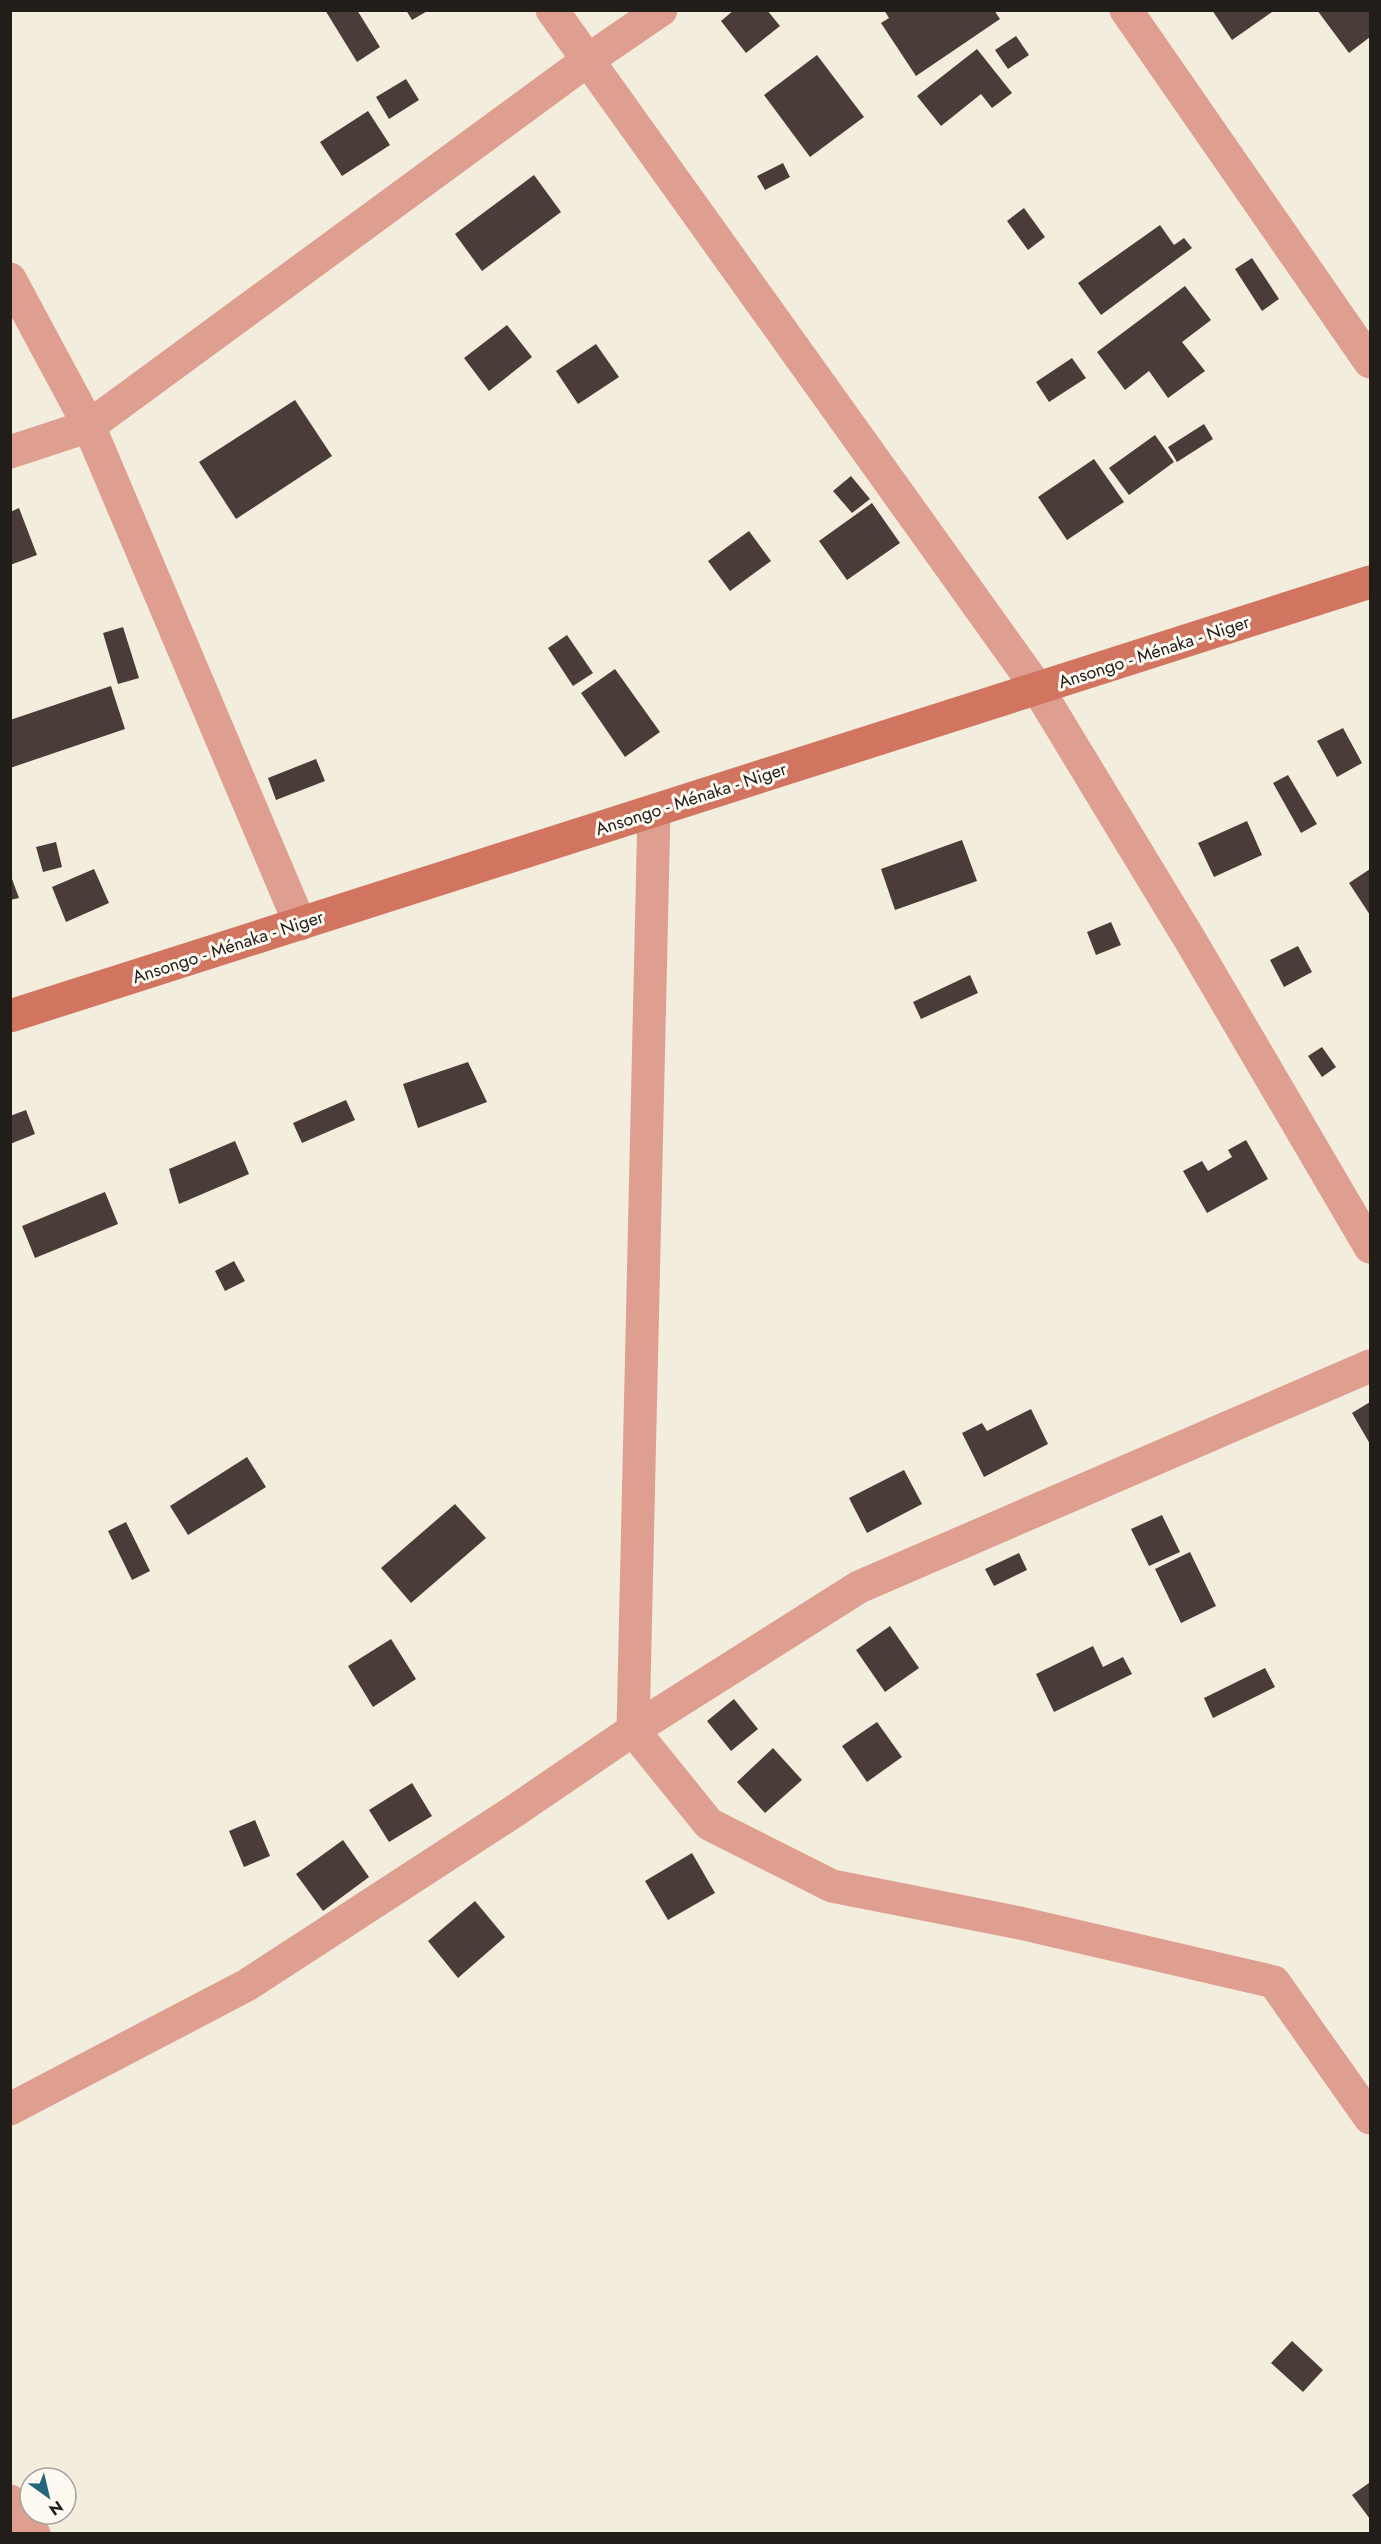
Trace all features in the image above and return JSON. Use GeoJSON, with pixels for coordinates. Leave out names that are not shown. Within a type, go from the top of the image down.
{"type":"FeatureCollection","features":[{"type":"Feature","properties":{"kind":"main road","name":"Ansongo - Ménaka - Niger"},"geometry":{"type":"LineString","coordinates":[[10,1016],[1371,582]]}},
{"type":"Feature","properties":{"kind":"street"},"geometry":{"type":"LineString","coordinates":[[552,10],[1038,689],[1192,943],[1371,1247]]}},
{"type":"Feature","properties":{"kind":"street"},"geometry":{"type":"LineString","coordinates":[[10,452],[89,426],[588,60],[661,10]]}},
{"type":"Feature","properties":{"kind":"street"},"geometry":{"type":"LineString","coordinates":[[1126,10],[1371,362]]}},
{"type":"Feature","properties":{"kind":"street"},"geometry":{"type":"LineString","coordinates":[[10,279],[89,426],[300,924]]}},
{"type":"Feature","properties":{"kind":"street"},"geometry":{"type":"LineString","coordinates":[[654,811],[633,1730],[709,1824],[832,1886],[1020,1923],[1274,1982],[1371,2118]]}},
{"type":"Feature","properties":{"kind":"street"},"geometry":{"type":"LineString","coordinates":[[10,2109],[247,1985],[516,1810],[633,1730],[859,1587],[1371,1366]]}},
{"type":"Feature","properties":{"kind":"street"},"geometry":{"type":"LineString","coordinates":[[10,2501],[34,2534]]}},
{"type":"Feature","properties":{"kind":"building"},"geometry":{"type":"Polygon","coordinates":[[[325,10],[357,10],[380,47],[357,62],[325,10]]]}},
{"type":"Feature","properties":{"kind":"building"},"geometry":{"type":"Polygon","coordinates":[[[406,10],[429,10],[412,20],[406,10]]]}},
{"type":"Feature","properties":{"kind":"building"},"geometry":{"type":"Polygon","coordinates":[[[734,10],[767,10],[780,26],[746,53],[721,21],[734,10]]]}},
{"type":"Feature","properties":{"kind":"building"},"geometry":{"type":"Polygon","coordinates":[[[884,10],[994,10],[1000,19],[916,76],[881,23],[889,18],[884,10]]]}},
{"type":"Feature","properties":{"kind":"building"},"geometry":{"type":"Polygon","coordinates":[[[1212,10],[1270,10],[1272,12],[1232,40],[1212,10]]]}},
{"type":"Feature","properties":{"kind":"building"},"geometry":{"type":"Polygon","coordinates":[[[1317,10],[1370,10],[1370,37],[1349,53],[1317,10]]]}},
{"type":"Feature","properties":{"kind":"building"},"geometry":{"type":"Polygon","coordinates":[[[1016,36],[1029,55],[1008,69],[995,50],[1016,36]]]}},
{"type":"Feature","properties":{"kind":"building"},"geometry":{"type":"Polygon","coordinates":[[[977,49],[1012,93],[992,108],[981,94],[941,126],[917,96],[977,49]]]}},
{"type":"Feature","properties":{"kind":"building"},"geometry":{"type":"Polygon","coordinates":[[[817,55],[864,117],[810,157],[764,95],[817,55]]]}},
{"type":"Feature","properties":{"kind":"building"},"geometry":{"type":"Polygon","coordinates":[[[406,79],[419,100],[389,119],[376,97],[406,79]]]}},
{"type":"Feature","properties":{"kind":"building"},"geometry":{"type":"Polygon","coordinates":[[[368,111],[390,145],[342,176],[320,142],[368,111]]]}},
{"type":"Feature","properties":{"kind":"building"},"geometry":{"type":"Polygon","coordinates":[[[783,163],[790,177],[765,190],[757,176],[783,163]]]}},
{"type":"Feature","properties":{"kind":"building"},"geometry":{"type":"Polygon","coordinates":[[[534,175],[561,212],[482,271],[455,234],[534,175]]]}},
{"type":"Feature","properties":{"kind":"building"},"geometry":{"type":"Polygon","coordinates":[[[1024,208],[1045,237],[1028,250],[1007,221],[1024,208]]]}},
{"type":"Feature","properties":{"kind":"building"},"geometry":{"type":"Polygon","coordinates":[[[1160,225],[1174,245],[1184,238],[1192,248],[1101,315],[1078,283],[1160,225]]]}},
{"type":"Feature","properties":{"kind":"building"},"geometry":{"type":"Polygon","coordinates":[[[1252,258],[1279,299],[1262,311],[1235,269],[1252,258]]]}},
{"type":"Feature","properties":{"kind":"building"},"geometry":{"type":"Polygon","coordinates":[[[1185,286],[1211,320],[1182,342],[1205,371],[1168,398],[1149,371],[1125,390],[1097,352],[1185,286]]]}},
{"type":"Feature","properties":{"kind":"building"},"geometry":{"type":"Polygon","coordinates":[[[507,325],[532,357],[489,391],[464,358],[507,325]]]}},
{"type":"Feature","properties":{"kind":"building"},"geometry":{"type":"Polygon","coordinates":[[[596,344],[619,377],[578,404],[556,371],[596,344]]]}},
{"type":"Feature","properties":{"kind":"building"},"geometry":{"type":"Polygon","coordinates":[[[1072,358],[1086,378],[1049,402],[1036,382],[1072,358]]]}},
{"type":"Feature","properties":{"kind":"building"},"geometry":{"type":"Polygon","coordinates":[[[295,400],[332,456],[236,519],[199,462],[295,400]]]}},
{"type":"Feature","properties":{"kind":"building"},"geometry":{"type":"Polygon","coordinates":[[[1204,424],[1213,439],[1177,462],[1168,447],[1204,424]]]}},
{"type":"Feature","properties":{"kind":"building"},"geometry":{"type":"Polygon","coordinates":[[[1155,435],[1174,462],[1129,495],[1109,468],[1155,435]]]}},
{"type":"Feature","properties":{"kind":"building"},"geometry":{"type":"Polygon","coordinates":[[[1094,459],[1124,502],[1067,540],[1038,497],[1094,459]]]}},
{"type":"Feature","properties":{"kind":"building"},"geometry":{"type":"Polygon","coordinates":[[[851,476],[870,499],[852,513],[833,491],[851,476]]]}},
{"type":"Feature","properties":{"kind":"building"},"geometry":{"type":"Polygon","coordinates":[[[872,503],[900,543],[847,580],[819,541],[872,503]]]}},
{"type":"Feature","properties":{"kind":"building"},"geometry":{"type":"Polygon","coordinates":[[[19,508],[37,555],[10,565],[10,512],[19,508]]]}},
{"type":"Feature","properties":{"kind":"building"},"geometry":{"type":"Polygon","coordinates":[[[749,531],[771,561],[730,591],[708,561],[749,531]]]}},
{"type":"Feature","properties":{"kind":"building"},"geometry":{"type":"Polygon","coordinates":[[[123,627],[139,678],[118,684],[103,633],[123,627]]]}},
{"type":"Feature","properties":{"kind":"building"},"geometry":{"type":"Polygon","coordinates":[[[567,635],[593,673],[573,686],[548,648],[567,635]]]}},
{"type":"Feature","properties":{"kind":"building"},"geometry":{"type":"Polygon","coordinates":[[[615,669],[660,732],[625,757],[581,693],[615,669]]]}},
{"type":"Feature","properties":{"kind":"building"},"geometry":{"type":"Polygon","coordinates":[[[111,686],[125,729],[10,768],[10,720],[111,686]]]}},
{"type":"Feature","properties":{"kind":"building"},"geometry":{"type":"Polygon","coordinates":[[[1343,728],[1362,763],[1337,777],[1317,741],[1343,728]]]}},
{"type":"Feature","properties":{"kind":"building"},"geometry":{"type":"Polygon","coordinates":[[[316,759],[325,781],[276,800],[268,778],[316,759]]]}},
{"type":"Feature","properties":{"kind":"building"},"geometry":{"type":"Polygon","coordinates":[[[1288,775],[1317,824],[1301,833],[1273,783],[1288,775]]]}},
{"type":"Feature","properties":{"kind":"building"},"geometry":{"type":"Polygon","coordinates":[[[1247,821],[1262,855],[1214,877],[1198,843],[1247,821]]]}},
{"type":"Feature","properties":{"kind":"building"},"geometry":{"type":"Polygon","coordinates":[[[962,840],[977,881],[895,910],[881,869],[962,840]]]}},
{"type":"Feature","properties":{"kind":"building"},"geometry":{"type":"Polygon","coordinates":[[[56,842],[62,867],[43,872],[36,847],[56,842]]]}},
{"type":"Feature","properties":{"kind":"building"},"geometry":{"type":"Polygon","coordinates":[[[94,869],[109,903],[66,922],[52,887],[94,869]]]}},
{"type":"Feature","properties":{"kind":"building"},"geometry":{"type":"Polygon","coordinates":[[[1370,869],[1370,915],[1349,883],[1370,869]]]}},
{"type":"Feature","properties":{"kind":"building"},"geometry":{"type":"Polygon","coordinates":[[[12,879],[19,898],[10,900],[10,880],[12,879]]]}},
{"type":"Feature","properties":{"kind":"building"},"geometry":{"type":"Polygon","coordinates":[[[1111,922],[1121,945],[1096,955],[1087,932],[1111,922]]]}},
{"type":"Feature","properties":{"kind":"building"},"geometry":{"type":"Polygon","coordinates":[[[1298,946],[1312,972],[1284,987],[1270,960],[1298,946]]]}},
{"type":"Feature","properties":{"kind":"building"},"geometry":{"type":"Polygon","coordinates":[[[970,975],[978,993],[921,1019],[913,1002],[970,975]]]}},
{"type":"Feature","properties":{"kind":"building"},"geometry":{"type":"Polygon","coordinates":[[[1322,1047],[1336,1067],[1322,1077],[1308,1056],[1322,1047]]]}},
{"type":"Feature","properties":{"kind":"building"},"geometry":{"type":"Polygon","coordinates":[[[468,1062],[487,1102],[418,1128],[403,1084],[468,1062]]]}},
{"type":"Feature","properties":{"kind":"building"},"geometry":{"type":"Polygon","coordinates":[[[346,1100],[355,1120],[302,1143],[293,1123],[346,1100]]]}},
{"type":"Feature","properties":{"kind":"building"},"geometry":{"type":"Polygon","coordinates":[[[26,1110],[35,1134],[10,1144],[10,1116],[26,1110]]]}},
{"type":"Feature","properties":{"kind":"building"},"geometry":{"type":"Polygon","coordinates":[[[1246,1140],[1268,1179],[1207,1213],[1183,1171],[1202,1161],[1208,1171],[1232,1157],[1228,1150],[1246,1140]]]}},
{"type":"Feature","properties":{"kind":"building"},"geometry":{"type":"Polygon","coordinates":[[[235,1141],[249,1174],[179,1204],[169,1169],[235,1141]]]}},
{"type":"Feature","properties":{"kind":"building"},"geometry":{"type":"Polygon","coordinates":[[[105,1192],[118,1224],[35,1258],[22,1226],[105,1192]]]}},
{"type":"Feature","properties":{"kind":"building"},"geometry":{"type":"Polygon","coordinates":[[[234,1261],[245,1281],[225,1291],[215,1271],[234,1261]]]}},
{"type":"Feature","properties":{"kind":"building"},"geometry":{"type":"Polygon","coordinates":[[[1370,1402],[1370,1444],[1352,1413],[1370,1402]]]}},
{"type":"Feature","properties":{"kind":"building"},"geometry":{"type":"Polygon","coordinates":[[[1031,1409],[1048,1444],[984,1477],[962,1433],[982,1423],[987,1431],[1031,1409]]]}},
{"type":"Feature","properties":{"kind":"building"},"geometry":{"type":"Polygon","coordinates":[[[247,1457],[266,1487],[188,1535],[170,1506],[247,1457]]]}},
{"type":"Feature","properties":{"kind":"building"},"geometry":{"type":"Polygon","coordinates":[[[904,1470],[922,1504],[867,1533],[849,1498],[904,1470]]]}},
{"type":"Feature","properties":{"kind":"building"},"geometry":{"type":"Polygon","coordinates":[[[455,1504],[486,1538],[411,1603],[381,1568],[455,1504]]]}},
{"type":"Feature","properties":{"kind":"building"},"geometry":{"type":"Polygon","coordinates":[[[1162,1515],[1180,1552],[1149,1566],[1131,1529],[1162,1515]]]}},
{"type":"Feature","properties":{"kind":"building"},"geometry":{"type":"Polygon","coordinates":[[[126,1522],[150,1571],[132,1580],[108,1531],[126,1522]]]}},
{"type":"Feature","properties":{"kind":"building"},"geometry":{"type":"Polygon","coordinates":[[[1190,1552],[1216,1606],[1181,1623],[1155,1569],[1190,1552]]]}},
{"type":"Feature","properties":{"kind":"building"},"geometry":{"type":"Polygon","coordinates":[[[1019,1553],[1027,1570],[994,1586],[985,1569],[1019,1553]]]}},
{"type":"Feature","properties":{"kind":"building"},"geometry":{"type":"Polygon","coordinates":[[[890,1626],[919,1668],[885,1692],[856,1650],[890,1626]]]}},
{"type":"Feature","properties":{"kind":"building"},"geometry":{"type":"Polygon","coordinates":[[[391,1639],[416,1679],[373,1707],[348,1666],[391,1639]]]}},
{"type":"Feature","properties":{"kind":"building"},"geometry":{"type":"Polygon","coordinates":[[[1093,1646],[1103,1667],[1123,1657],[1132,1674],[1054,1712],[1036,1674],[1093,1646]]]}},
{"type":"Feature","properties":{"kind":"building"},"geometry":{"type":"Polygon","coordinates":[[[1265,1668],[1275,1687],[1213,1718],[1204,1698],[1265,1668]]]}},
{"type":"Feature","properties":{"kind":"building"},"geometry":{"type":"Polygon","coordinates":[[[734,1699],[758,1729],[731,1751],[707,1721],[734,1699]]]}},
{"type":"Feature","properties":{"kind":"building"},"geometry":{"type":"Polygon","coordinates":[[[877,1722],[902,1757],[867,1782],[842,1746],[877,1722]]]}},
{"type":"Feature","properties":{"kind":"building"},"geometry":{"type":"Polygon","coordinates":[[[773,1748],[802,1780],[765,1813],[737,1782],[773,1748]]]}},
{"type":"Feature","properties":{"kind":"building"},"geometry":{"type":"Polygon","coordinates":[[[412,1783],[432,1816],[389,1842],[369,1810],[412,1783]]]}},
{"type":"Feature","properties":{"kind":"building"},"geometry":{"type":"Polygon","coordinates":[[[255,1820],[270,1856],[244,1867],[229,1831],[255,1820]]]}},
{"type":"Feature","properties":{"kind":"building"},"geometry":{"type":"Polygon","coordinates":[[[343,1840],[369,1877],[323,1911],[296,1874],[343,1840]]]}},
{"type":"Feature","properties":{"kind":"building"},"geometry":{"type":"Polygon","coordinates":[[[692,1853],[715,1893],[668,1920],[645,1881],[692,1853]]]}},
{"type":"Feature","properties":{"kind":"building"},"geometry":{"type":"Polygon","coordinates":[[[475,1901],[505,1937],[458,1978],[428,1941],[475,1901]]]}},
{"type":"Feature","properties":{"kind":"building"},"geometry":{"type":"Polygon","coordinates":[[[1292,2341],[1323,2370],[1303,2392],[1271,2363],[1292,2341]]]}},
{"type":"Feature","properties":{"kind":"building"},"geometry":{"type":"Polygon","coordinates":[[[1369,2483],[1370,2485],[1370,2519],[1352,2495],[1369,2483]]]}}]}
